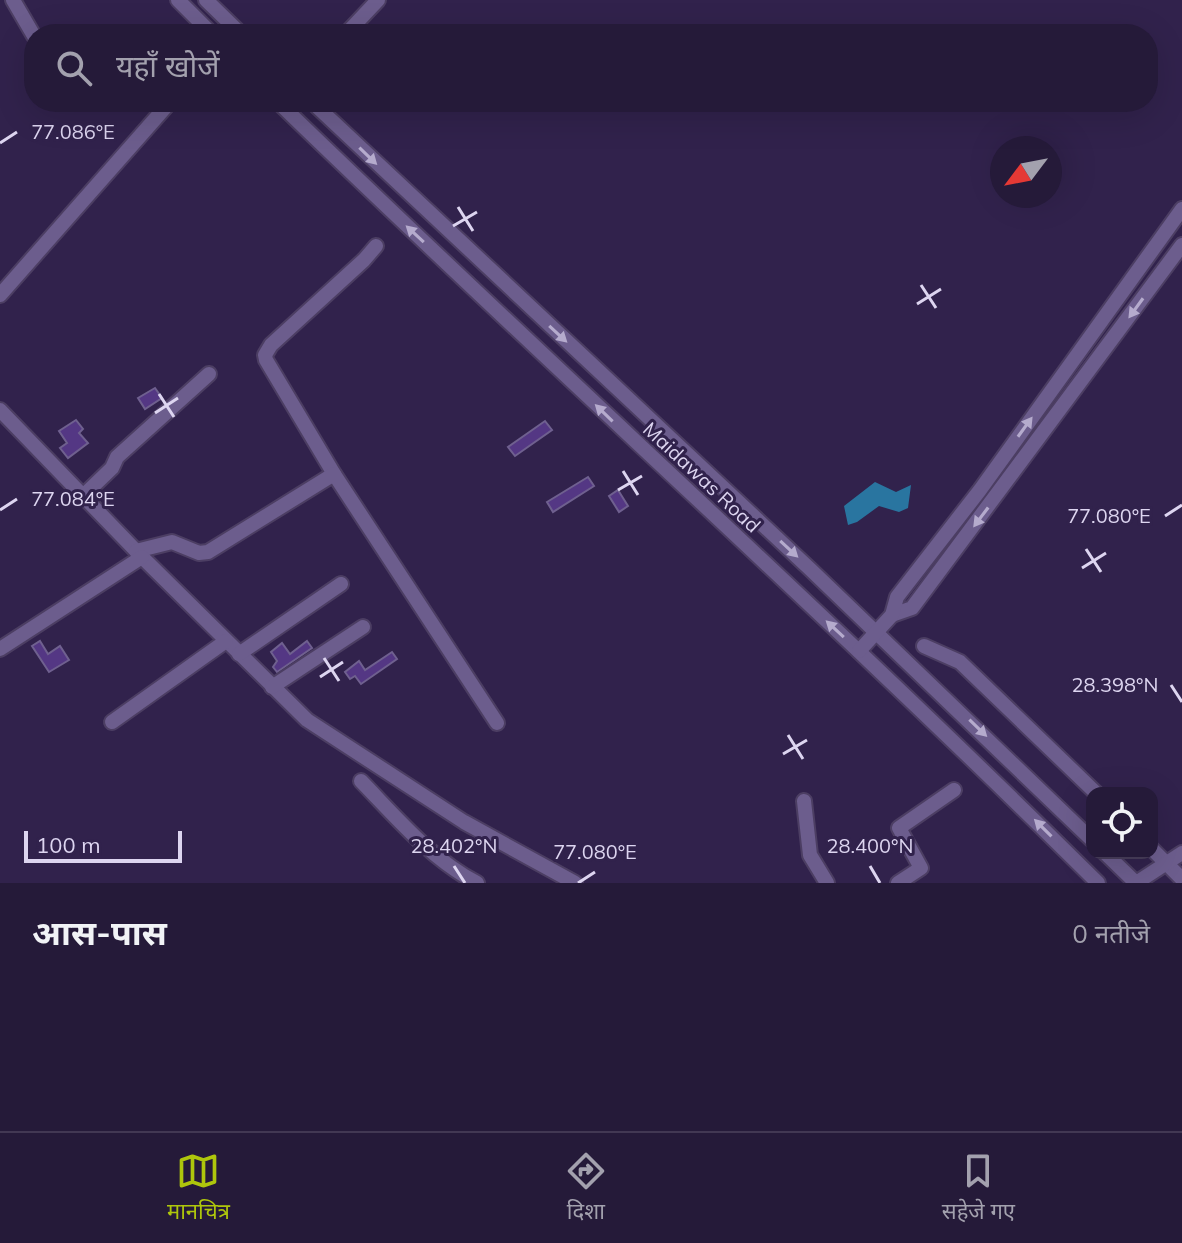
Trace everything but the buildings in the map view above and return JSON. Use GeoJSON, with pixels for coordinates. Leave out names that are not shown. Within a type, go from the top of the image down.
{"type":"FeatureCollection","features":[{"type":"Feature","properties":{"kind":"street"},"geometry":{"type":"LineString","coordinates":[[13,0],[27,24]]}},
{"type":"Feature","properties":{"kind":"street"},"geometry":{"type":"LineString","coordinates":[[178,0],[202,24]]}},
{"type":"Feature","properties":{"kind":"street"},"geometry":{"type":"LineString","coordinates":[[206,0],[231,24]]}},
{"type":"Feature","properties":{"kind":"street"},"geometry":{"type":"LineString","coordinates":[[355,24],[378,0]]}},
{"type":"Feature","properties":{"kind":"street"},"geometry":{"type":"LineString","coordinates":[[0,295],[161,112]]}},
{"type":"Feature","properties":{"kind":"street","name":"Maidawas Road"},"geometry":{"type":"LineString","coordinates":[[288,112],[944,730],[1098,883]]}},
{"type":"Feature","properties":{"kind":"street","name":"Maidawas Road"},"geometry":{"type":"LineString","coordinates":[[323,112],[876,631],[1086,834]]}},
{"type":"Feature","properties":{"kind":"street"},"geometry":{"type":"LineString","coordinates":[[892,615],[897,597],[980,490],[1182,209]]}},
{"type":"Feature","properties":{"kind":"street"},"geometry":{"type":"LineString","coordinates":[[859,651],[892,615],[912,608],[1182,245]]}},
{"type":"Feature","properties":{"kind":"street"},"geometry":{"type":"LineString","coordinates":[[376,246],[271,345],[265,355],[266,360],[334,474],[497,723]]}},
{"type":"Feature","properties":{"kind":"street"},"geometry":{"type":"LineString","coordinates":[[84,495],[112,468],[117,457],[209,374]]}},
{"type":"Feature","properties":{"kind":"street"},"geometry":{"type":"LineString","coordinates":[[0,410],[139,554],[307,720],[464,822],[570,882]]}},
{"type":"Feature","properties":{"kind":"street"},"geometry":{"type":"LineString","coordinates":[[0,649],[139,554],[172,542],[199,553],[208,552],[334,474]]}},
{"type":"Feature","properties":{"kind":"street"},"geometry":{"type":"LineString","coordinates":[[239,654],[341,584]]}},
{"type":"Feature","properties":{"kind":"street"},"geometry":{"type":"LineString","coordinates":[[272,687],[363,627]]}},
{"type":"Feature","properties":{"kind":"street"},"geometry":{"type":"LineString","coordinates":[[112,722],[226,641]]}},
{"type":"Feature","properties":{"kind":"street"},"geometry":{"type":"LineString","coordinates":[[924,646],[960,662],[1090,787]]}},
{"type":"Feature","properties":{"kind":"street"},"geometry":{"type":"LineString","coordinates":[[361,781],[421,843],[455,871],[477,883]]}},
{"type":"Feature","properties":{"kind":"street"},"geometry":{"type":"LineString","coordinates":[[931,883],[899,828],[954,790]]}},
{"type":"Feature","properties":{"kind":"street"},"geometry":{"type":"LineString","coordinates":[[804,801],[810,855],[827,883]]}},
{"type":"Feature","properties":{"kind":"street"},"geometry":{"type":"LineString","coordinates":[[1111,859],[1136,883],[1182,853]]}},
{"type":"Feature","properties":{"kind":"street"},"geometry":{"type":"LineString","coordinates":[[1158,855],[1182,879]]}},
{"type":"Feature","properties":{"kind":"street"},"geometry":{"type":"LineString","coordinates":[[898,883],[921,868]]}},
{"type":"Feature","properties":{"kind":"water"},"geometry":{"type":"Polygon","coordinates":[[[875,482],[896,492],[911,485],[908,508],[899,512],[879,506],[848,525],[844,506],[875,482]]]}}]}
